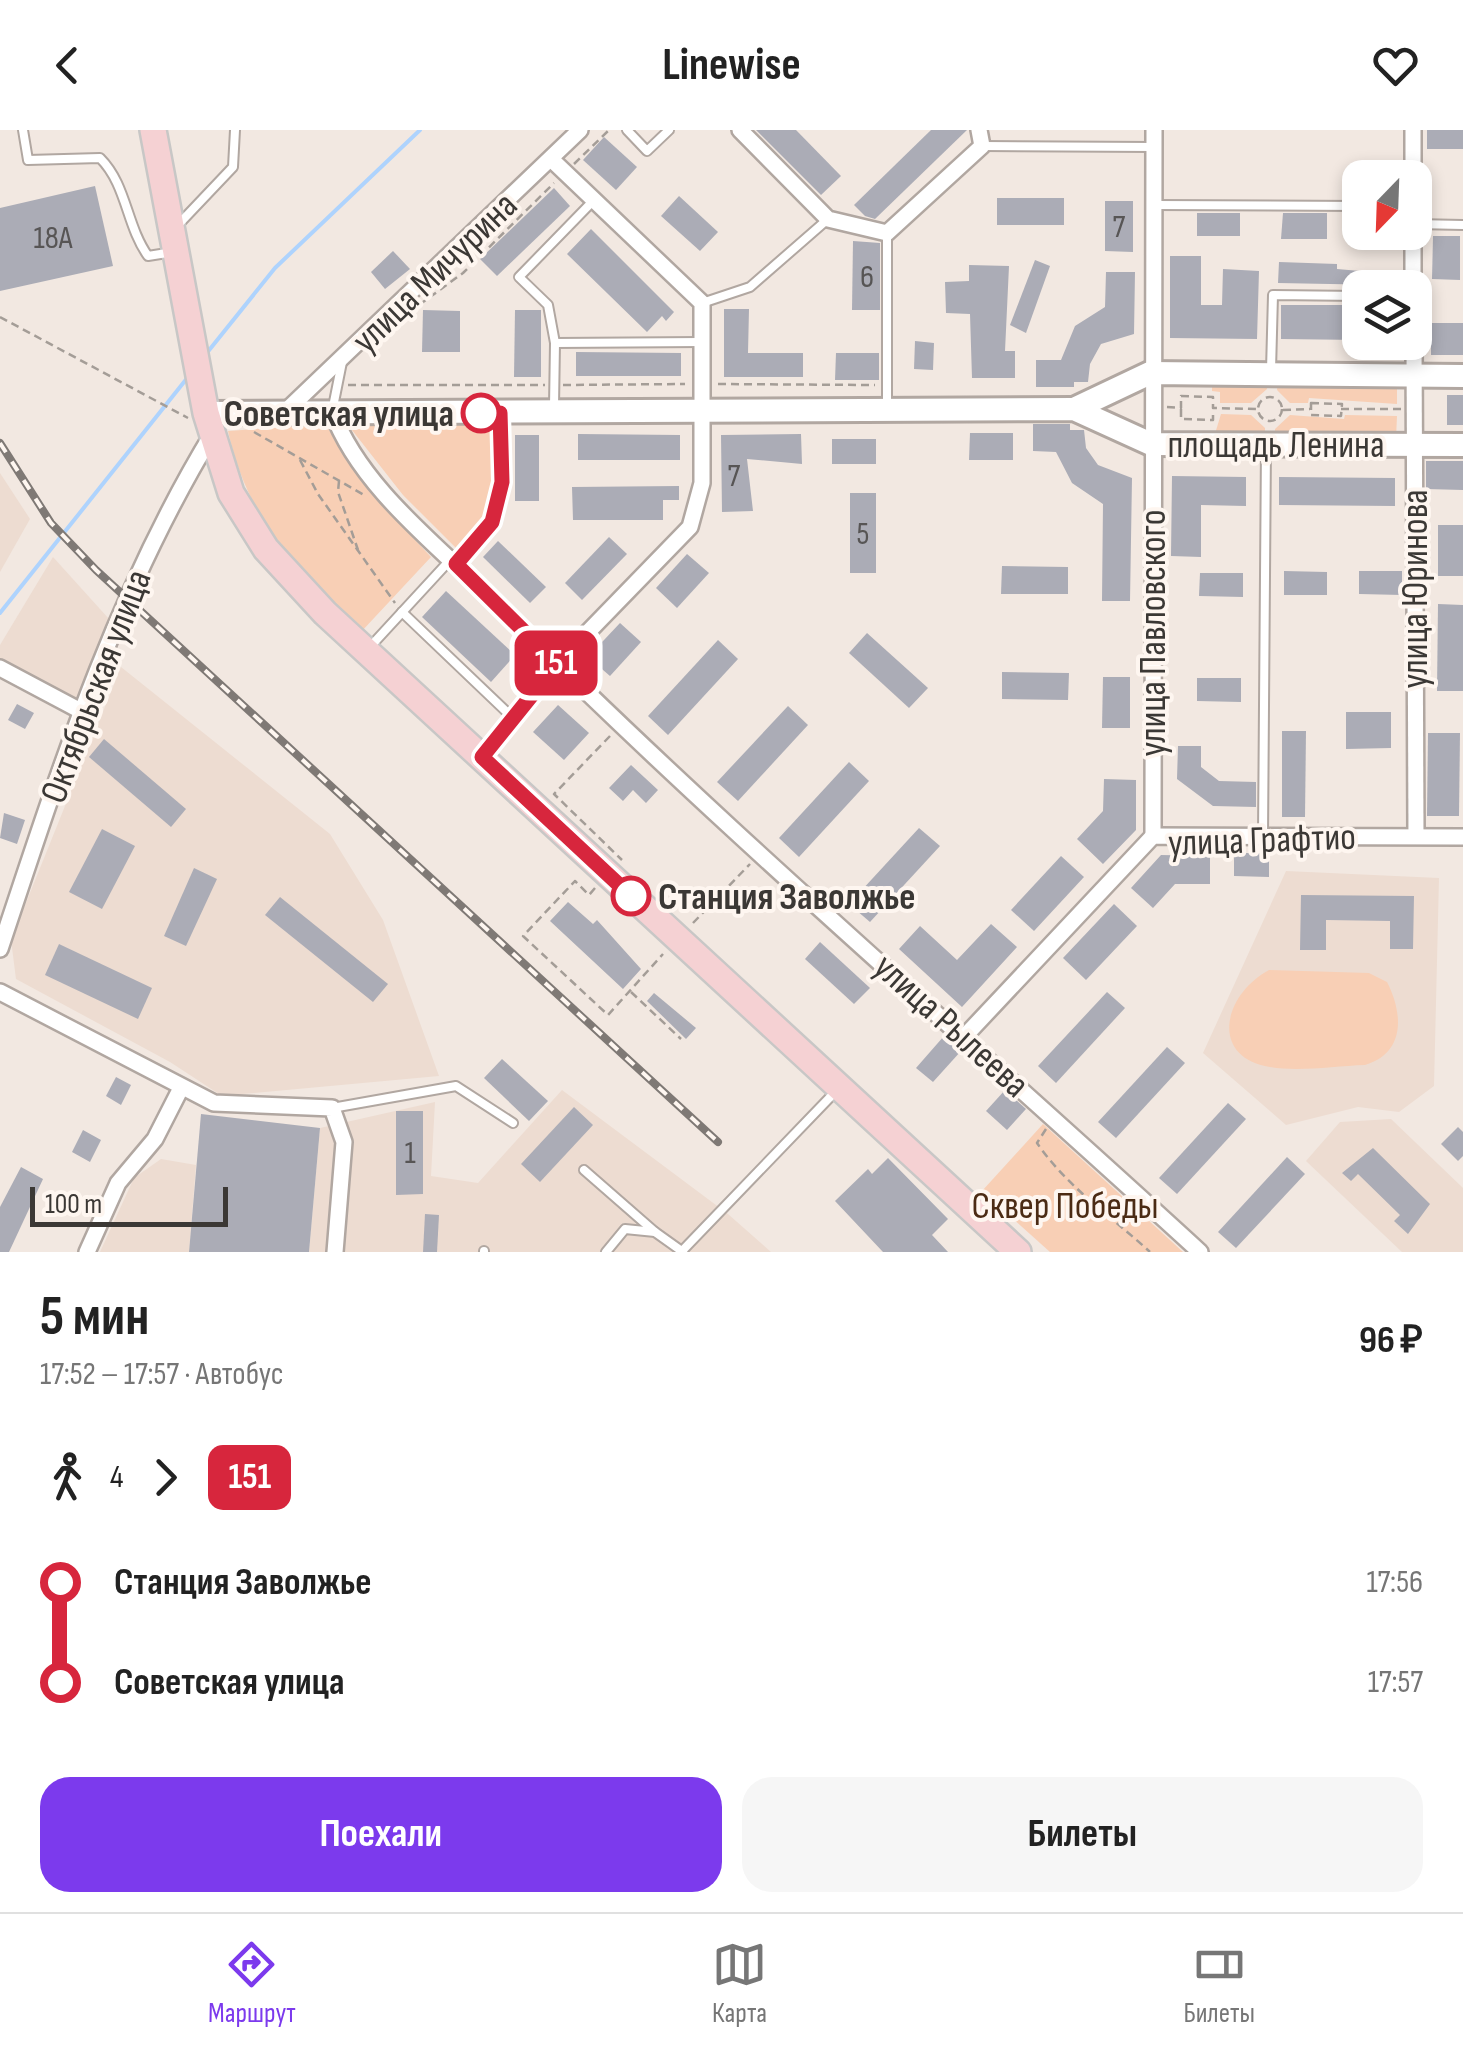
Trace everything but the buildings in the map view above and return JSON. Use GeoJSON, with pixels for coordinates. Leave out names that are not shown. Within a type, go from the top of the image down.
{"type":"FeatureCollection","features":[{"type":"Feature","properties":{"kind":"main road"},"geometry":{"type":"LineString","coordinates":[[153,130],[209,423],[231,493],[266,549],[366,651],[1018,1252]]}},
{"type":"Feature","properties":{"kind":"street","name":"улица Мичурина"},"geometry":{"type":"LineString","coordinates":[[286,412],[580,130]]}},
{"type":"Feature","properties":{"kind":"street"},"geometry":{"type":"LineString","coordinates":[[740,130],[828,219],[888,233],[980,138]]}},
{"type":"Feature","properties":{"kind":"street"},"geometry":{"type":"LineString","coordinates":[[1413,130],[1413,160]]}},
{"type":"Feature","properties":{"kind":"street","name":"улица Павловского"},"geometry":{"type":"LineString","coordinates":[[1153,836],[1150,373],[1154,138]]}},
{"type":"Feature","properties":{"kind":"street"},"geometry":{"type":"LineString","coordinates":[[550,159],[702,303],[702,483],[690,526],[557,664]]}},
{"type":"Feature","properties":{"kind":"street","name":"улица Юринова"},"geometry":{"type":"LineString","coordinates":[[1414,360],[1416,836]]}},
{"type":"Feature","properties":{"kind":"street","name":"площадь Ленина"},"geometry":{"type":"LineString","coordinates":[[1074,409],[1150,373],[1463,376]]}},
{"type":"Feature","properties":{"kind":"street"},"geometry":{"type":"LineString","coordinates":[[209,423],[286,412],[703,411],[887,397],[1074,409]]}},
{"type":"Feature","properties":{"kind":"street","name":"площадь Ленина"},"geometry":{"type":"LineString","coordinates":[[1074,409],[1150,444],[1463,445]]}},
{"type":"Feature","properties":{"kind":"street","name":"улица Рылеева"},"geometry":{"type":"LineString","coordinates":[[332,412],[344,444],[557,664],[1200,1252]]}},
{"type":"Feature","properties":{"kind":"street","name":"Октябрьская улица"},"geometry":{"type":"LineString","coordinates":[[0,949],[79,710],[168,506],[209,423]]}},
{"type":"Feature","properties":{"kind":"street"},"geometry":{"type":"LineString","coordinates":[[0,668],[79,710]]}},
{"type":"Feature","properties":{"kind":"street","name":"улица Графтио"},"geometry":{"type":"LineString","coordinates":[[965,1036],[1153,836],[1463,837]]}},
{"type":"Feature","properties":{"kind":"street"},"geometry":{"type":"LineString","coordinates":[[0,992],[214,1104],[332,1108],[344,1142],[335,1252]]}},
{"type":"Feature","properties":{"kind":"street"},"geometry":{"type":"LineString","coordinates":[[86,1252],[118,1183],[155,1139],[181,1088]]}},
{"type":"Feature","properties":{"kind":"lane"},"geometry":{"type":"LineString","coordinates":[[24,130],[28,160],[100,158],[116,174],[133,235],[148,256],[172,243],[233,167],[234,130]]}},
{"type":"Feature","properties":{"kind":"lane"},"geometry":{"type":"LineString","coordinates":[[627,130],[648,151],[668,130]]}},
{"type":"Feature","properties":{"kind":"lane"},"geometry":{"type":"LineString","coordinates":[[980,138],[1154,138]]}},
{"type":"Feature","properties":{"kind":"lane"},"geometry":{"type":"LineString","coordinates":[[554,412],[555,343],[548,305],[519,277],[594,200]]}},
{"type":"Feature","properties":{"kind":"lane"},"geometry":{"type":"LineString","coordinates":[[1153,205],[1342,206]]}},
{"type":"Feature","properties":{"kind":"lane"},"geometry":{"type":"LineString","coordinates":[[702,303],[750,287],[828,219]]}},
{"type":"Feature","properties":{"kind":"lane"},"geometry":{"type":"LineString","coordinates":[[1432,224],[1463,225]]}},
{"type":"Feature","properties":{"kind":"lane"},"geometry":{"type":"LineString","coordinates":[[887,397],[888,233]]}},
{"type":"Feature","properties":{"kind":"lane"},"geometry":{"type":"LineString","coordinates":[[1271,374],[1273,295],[1342,296]]}},
{"type":"Feature","properties":{"kind":"lane"},"geometry":{"type":"LineString","coordinates":[[555,343],[702,342]]}},
{"type":"Feature","properties":{"kind":"lane"},"geometry":{"type":"LineString","coordinates":[[332,412],[342,362]]}},
{"type":"Feature","properties":{"kind":"lane"},"geometry":{"type":"LineString","coordinates":[[366,651],[492,522],[502,482],[500,413]]}},
{"type":"Feature","properties":{"kind":"lane"},"geometry":{"type":"LineString","coordinates":[[1264,836],[1266,444]]}},
{"type":"Feature","properties":{"kind":"lane"},"geometry":{"type":"LineString","coordinates":[[402,612],[513,718]]}},
{"type":"Feature","properties":{"kind":"lane"},"geometry":{"type":"LineString","coordinates":[[482,757],[557,664]]}},
{"type":"Feature","properties":{"kind":"lane"},"geometry":{"type":"LineString","coordinates":[[332,1108],[456,1086],[513,1123]]}},
{"type":"Feature","properties":{"kind":"lane"},"geometry":{"type":"LineString","coordinates":[[584,1170],[682,1252],[839,1088]]}},
{"type":"Feature","properties":{"kind":"lane"},"geometry":{"type":"LineString","coordinates":[[606,1252],[625,1229],[655,1232]]}},
{"type":"Feature","properties":{"kind":"path"},"geometry":{"type":"LineString","coordinates":[[407,314],[463,273],[608,130]]}},
{"type":"Feature","properties":{"kind":"path"},"geometry":{"type":"LineString","coordinates":[[0,317],[155,404],[209,423]]}},
{"type":"Feature","properties":{"kind":"path"},"geometry":{"type":"LineString","coordinates":[[337,386],[703,384],[887,397]]}},
{"type":"Feature","properties":{"kind":"path"},"geometry":{"type":"LineString","coordinates":[[1180,396],[1213,397],[1212,420],[1181,420],[1181,408],[1180,396]]}},
{"type":"Feature","properties":{"kind":"path"},"geometry":{"type":"LineString","coordinates":[[1270,396],[1280,400],[1283,410],[1279,419],[1270,422],[1260,418],[1257,409],[1261,400],[1270,396]]}},
{"type":"Feature","properties":{"kind":"path"},"geometry":{"type":"LineString","coordinates":[[1312,403],[1342,404],[1342,409],[1341,416],[1311,415],[1312,403]]}},
{"type":"Feature","properties":{"kind":"path"},"geometry":{"type":"LineString","coordinates":[[1150,407],[1181,408]]}},
{"type":"Feature","properties":{"kind":"path"},"geometry":{"type":"LineString","coordinates":[[1213,408],[1257,409]]}},
{"type":"Feature","properties":{"kind":"path"},"geometry":{"type":"LineString","coordinates":[[1283,410],[1311,409]]}},
{"type":"Feature","properties":{"kind":"path"},"geometry":{"type":"LineString","coordinates":[[1342,409],[1414,409]]}},
{"type":"Feature","properties":{"kind":"path"},"geometry":{"type":"LineString","coordinates":[[249,429],[370,498]]}},
{"type":"Feature","properties":{"kind":"path"},"geometry":{"type":"LineString","coordinates":[[298,457],[402,612]]}},
{"type":"Feature","properties":{"kind":"path"},"geometry":{"type":"LineString","coordinates":[[339,480],[338,492],[361,556]]}},
{"type":"Feature","properties":{"kind":"path"},"geometry":{"type":"LineString","coordinates":[[630,991],[681,1039]]}},
{"type":"Feature","properties":{"kind":"path"},"geometry":{"type":"LineString","coordinates":[[1048,1126],[1037,1143],[1049,1160],[1078,1193],[1150,1252]]}},
{"type":"Feature","properties":{"kind":"shaded area"},"geometry":{"type":"Polygon","coordinates":[[[0,473],[30,519],[0,572],[0,473]]]}},
{"type":"Feature","properties":{"kind":"shaded area"},"geometry":{"type":"Polygon","coordinates":[[[53,557],[109,619],[76,702],[0,660],[0,645],[53,557]]]}},
{"type":"Feature","properties":{"kind":"shaded area"},"geometry":{"type":"Polygon","coordinates":[[[121,667],[330,834],[383,920],[439,1076],[222,1096],[170,1062],[16,979],[11,940],[121,667]]]}},
{"type":"Feature","properties":{"kind":"shaded area"},"geometry":{"type":"Polygon","coordinates":[[[1286,871],[1439,878],[1434,1086],[1399,1112],[1358,1107],[1286,1125],[1203,1053],[1286,871]]]}},
{"type":"Feature","properties":{"kind":"shaded area"},"geometry":{"type":"Polygon","coordinates":[[[562,1090],[728,1214],[771,1252],[309,1252],[320,1128],[435,1102],[431,1176],[478,1183],[562,1090]]]}},
{"type":"Feature","properties":{"kind":"shaded area"},"geometry":{"type":"Polygon","coordinates":[[[1391,1119],[1463,1188],[1463,1252],[1402,1252],[1306,1161],[1340,1122],[1391,1119]]]}},
{"type":"Feature","properties":{"kind":"shaded area"},"geometry":{"type":"Polygon","coordinates":[[[161,1159],[196,1165],[189,1252],[100,1252],[134,1178],[161,1159]]]}},
{"type":"Feature","properties":{"kind":"green space"},"geometry":{"type":"Polygon","coordinates":[[[1212,380],[1267,381],[1267,389],[1251,403],[1220,403],[1220,392],[1212,391],[1212,380]]]}},
{"type":"Feature","properties":{"kind":"green space"},"geometry":{"type":"Polygon","coordinates":[[[1278,381],[1397,382],[1397,404],[1309,398],[1308,403],[1290,403],[1277,390],[1278,381]]]}},
{"type":"Feature","properties":{"kind":"green space"},"geometry":{"type":"Polygon","coordinates":[[[1221,414],[1251,415],[1265,428],[1265,438],[1214,437],[1221,414]]]}},
{"type":"Feature","properties":{"kind":"green space"},"geometry":{"type":"Polygon","coordinates":[[[1290,415],[1344,419],[1345,415],[1397,416],[1396,439],[1275,438],[1275,429],[1290,415]]]}},
{"type":"Feature","properties":{"kind":"green space"},"geometry":{"type":"Polygon","coordinates":[[[325,424],[376,498],[431,557],[361,632],[316,587],[262,518],[248,492],[228,431],[325,424]]]}},
{"type":"Feature","properties":{"kind":"green space"},"geometry":{"type":"Polygon","coordinates":[[[490,424],[492,477],[487,507],[460,552],[403,495],[348,425],[490,424]]]}},
{"type":"Feature","properties":{"kind":"green space"},"geometry":{"type":"Polygon","coordinates":[[[1269,970],[1369,973],[1387,982],[1398,1019],[1394,1042],[1378,1059],[1365,1065],[1293,1069],[1251,1061],[1238,1051],[1229,1024],[1241,994],[1269,970]]]}},
{"type":"Feature","properties":{"kind":"green space","name":"Сквер Победы"},"geometry":{"type":"Polygon","coordinates":[[[1043,1124],[1183,1252],[1050,1252],[982,1191],[1043,1124]]]}},
{"type":"Feature","properties":{"kind":"waterway"},"geometry":{"type":"LineString","coordinates":[[206,354],[275,268],[420,130]]}},
{"type":"Feature","properties":{"kind":"waterway"},"geometry":{"type":"LineString","coordinates":[[0,613],[188,377]]}},
{"type":"Feature","properties":{"kind":"railway"},"geometry":{"type":"LineString","coordinates":[[0,443],[51,523],[96,570],[718,1142]]}},
{"type":"Feature","properties":{"kind":"bus line","name":"151"},"geometry":{"type":"LineString","coordinates":[[481,413],[500,413],[502,482],[492,522],[456,564],[557,664],[482,757],[631,896]]}},
{"type":"Feature","properties":{"kind":"place","name":"Советская улица"},"geometry":{"type":"Point","coordinates":[481,413]}},
{"type":"Feature","properties":{"kind":"place","name":"Станция Заволжье"},"geometry":{"type":"Point","coordinates":[631,896]}}]}
